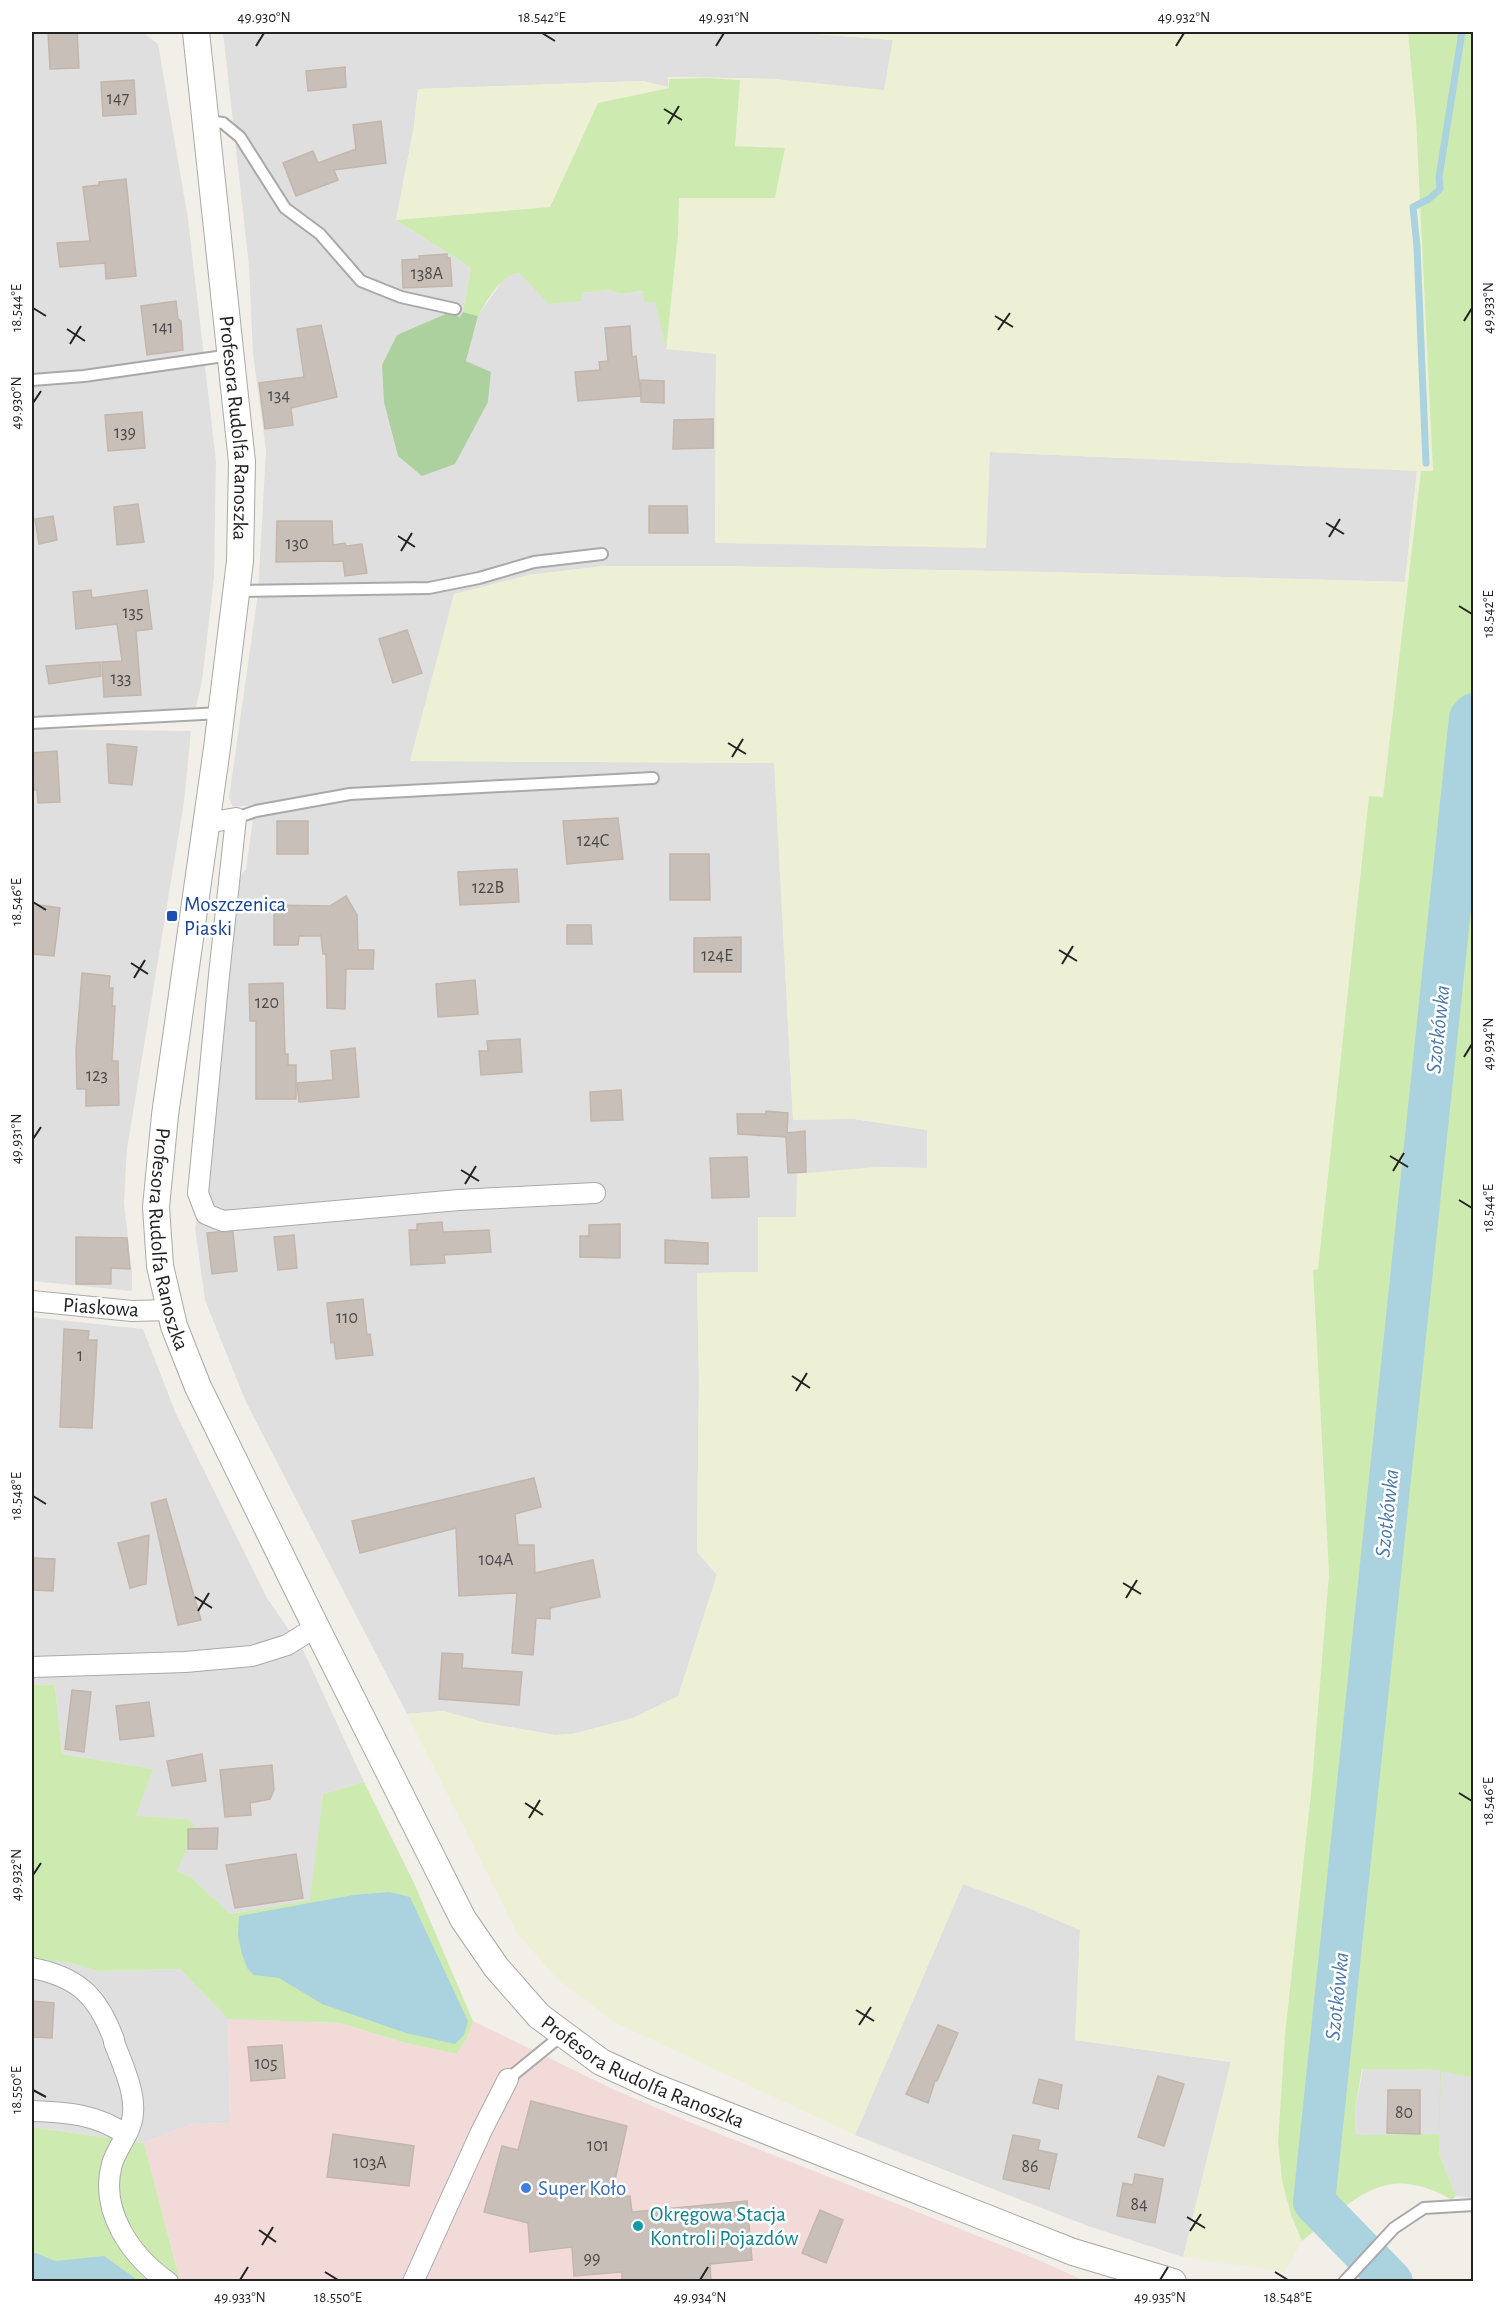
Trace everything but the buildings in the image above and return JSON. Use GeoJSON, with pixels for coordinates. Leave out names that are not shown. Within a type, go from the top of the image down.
{"type":"FeatureCollection","features":[{"type":"Feature","properties":{"kind":"street","name":"Profesora Rudolfa Ranoszka"},"geometry":{"type":"LineString","coordinates":[[196,32],[242,462],[240,561],[165,1115],[156,1207],[160,1266],[170,1310],[198,1387],[463,1919],[496,1967],[539,2016],[602,2062],[704,2107],[1073,2252],[1143,2278],[1173,2282]]}},
{"type":"Feature","properties":{"kind":"street","name":"Profesora Rudolfa Ranoszka"},"geometry":{"type":"LineString","coordinates":[[236,818],[198,1193],[206,1214],[223,1221],[459,1200],[595,1193]]}},
{"type":"Feature","properties":{"kind":"street"},"geometry":{"type":"LineString","coordinates":[[206,823],[236,818]]}},
{"type":"Feature","properties":{"kind":"street","name":"Piaskowa"},"geometry":{"type":"LineString","coordinates":[[32,1301],[132,1311],[170,1310]]}},
{"type":"Feature","properties":{"kind":"street"},"geometry":{"type":"LineString","coordinates":[[32,1667],[185,1662],[252,1656],[286,1645],[316,1627]]}},
{"type":"Feature","properties":{"kind":"street"},"geometry":{"type":"LineString","coordinates":[[32,1968],[58,1974],[79,1986],[101,2010],[114,2041],[134,2104],[132,2122],[113,2163],[108,2184],[114,2214],[125,2239],[136,2255],[168,2282]]}},
{"type":"Feature","properties":{"kind":"street"},"geometry":{"type":"LineString","coordinates":[[413,2282],[481,2132],[508,2079]]}},
{"type":"Feature","properties":{"kind":"street"},"geometry":{"type":"LineString","coordinates":[[32,2111],[73,2114],[99,2119],[126,2135]]}},
{"type":"Feature","properties":{"kind":"lane"},"geometry":{"type":"LineString","coordinates":[[207,120],[223,123],[240,137],[285,208],[320,234],[361,281],[401,297],[454,309]]}},
{"type":"Feature","properties":{"kind":"lane"},"geometry":{"type":"LineString","coordinates":[[32,380],[84,376],[231,355]]}},
{"type":"Feature","properties":{"kind":"lane"},"geometry":{"type":"LineString","coordinates":[[236,591],[429,588],[479,578],[534,562],[602,554]]}},
{"type":"Feature","properties":{"kind":"lane"},"geometry":{"type":"LineString","coordinates":[[32,723],[221,713]]}},
{"type":"Feature","properties":{"kind":"lane"},"geometry":{"type":"LineString","coordinates":[[236,818],[256,811],[350,794],[653,778]]}},
{"type":"Feature","properties":{"kind":"lane"},"geometry":{"type":"LineString","coordinates":[[508,2079],[562,2034]]}},
{"type":"Feature","properties":{"kind":"lane"},"geometry":{"type":"LineString","coordinates":[[1348,2277],[1394,2228],[1427,2207],[1473,2205]]}},
{"type":"Feature","properties":{"kind":"shaded area"},"geometry":{"type":"Polygon","coordinates":[[[32,32],[142,32],[158,44],[188,219],[216,461],[214,577],[202,681],[196,707],[32,717],[32,32]]]}},
{"type":"Feature","properties":{"kind":"shaded area"},"geometry":{"type":"Polygon","coordinates":[[[223,32],[790,32],[893,40],[884,91],[774,79],[669,77],[668,87],[642,81],[418,89],[414,127],[396,220],[471,268],[460,318],[464,446],[488,402],[491,372],[466,361],[478,316],[502,281],[511,275],[520,273],[582,301],[582,293],[609,290],[621,294],[644,291],[716,354],[715,542],[989,452],[1417,470],[1405,582],[715,566],[605,566],[528,575],[410,761],[775,763],[793,1119],[854,1119],[928,1130],[927,1168],[876,1167],[796,1217],[758,1218],[758,1272],[697,1273],[699,1380],[697,1551],[717,1575],[678,1697],[633,1718],[573,1734],[555,1735],[486,1723],[443,1711],[407,1714],[246,1402],[205,1300],[195,1228],[204,1189],[219,1043],[240,877],[246,869],[255,805],[233,807],[229,798],[258,593],[266,450],[253,354],[249,266],[223,32]]]}},
{"type":"Feature","properties":{"kind":"shaded area"},"geometry":{"type":"Polygon","coordinates":[[[32,729],[191,731],[184,802],[127,1149],[124,1203],[132,1291],[32,1281],[32,729]]]}},
{"type":"Feature","properties":{"kind":"shaded area"},"geometry":{"type":"Polygon","coordinates":[[[32,1317],[143,1329],[176,1414],[267,1598],[304,1652],[364,1782],[323,1794],[311,1900],[230,1914],[191,1877],[177,1871],[187,1819],[135,1817],[152,1769],[62,1754],[55,1685],[32,1684],[32,1317]]]}},
{"type":"Feature","properties":{"kind":"shaded area"},"geometry":{"type":"Polygon","coordinates":[[[963,1884],[1029,1908],[1080,1930],[1076,2040],[1231,2062],[1183,2257],[1088,2226],[855,2135],[963,1884]]]}},
{"type":"Feature","properties":{"kind":"shaded area"},"geometry":{"type":"Polygon","coordinates":[[[32,1959],[71,1963],[98,1971],[180,1969],[228,2019],[230,2123],[192,2124],[144,2143],[32,2127],[32,1959]]]}},
{"type":"Feature","properties":{"kind":"shaded area"},"geometry":{"type":"Polygon","coordinates":[[[228,2019],[340,2023],[405,2043],[457,2054],[467,2038],[473,2021],[615,2090],[687,2121],[1034,2258],[1085,2281],[180,2281],[144,2143],[192,2124],[230,2123],[228,2019]]]}},
{"type":"Feature","properties":{"kind":"shaded area"},"geometry":{"type":"Polygon","coordinates":[[[1363,2069],[1440,2070],[1473,2078],[1473,2198],[1456,2196],[1439,2153],[1356,2135],[1355,2110],[1363,2069]]]}},
{"type":"Feature","properties":{"kind":"green space"},"geometry":{"type":"Polygon","coordinates":[[[790,32],[1408,32],[1416,120],[1433,471],[1421,471],[1383,797],[1369,797],[1318,1270],[1313,1270],[1329,1574],[1311,1793],[1285,2035],[1278,2142],[1291,2215],[1302,2241],[1285,2272],[1183,2257],[1231,2062],[1075,2040],[1080,1930],[1029,1908],[963,1884],[855,2135],[616,2023],[557,1979],[517,1933],[407,1714],[443,1711],[486,1723],[555,1735],[573,1734],[633,1718],[678,1696],[717,1575],[697,1552],[699,1380],[697,1273],[758,1272],[758,1217],[796,1217],[797,1174],[876,1167],[927,1168],[927,1130],[854,1119],[793,1120],[774,763],[410,761],[454,594],[528,575],[605,566],[1046,572],[1405,582],[1417,471],[990,452],[986,548],[715,543],[716,354],[666,349],[678,235],[679,198],[774,198],[767,147],[735,146],[669,79],[669,88],[598,103],[550,207],[396,220],[414,127],[418,89],[643,81],[668,87],[668,77],[774,79],[884,90],[893,40],[790,32]]]}},
{"type":"Feature","properties":{"kind":"green space"},"geometry":{"type":"Polygon","coordinates":[[[1408,32],[1474,32],[1474,2078],[1441,2071],[1439,2153],[1456,2196],[1452,2200],[1428,2189],[1407,2184],[1389,2185],[1371,2190],[1355,2199],[1302,2241],[1291,2215],[1282,2180],[1278,2142],[1285,2035],[1311,1793],[1329,1574],[1313,1270],[1318,1269],[1369,796],[1383,797],[1421,471],[1433,471],[1416,120],[1408,32]],[[1362,2069],[1355,2110],[1356,2135],[1439,2134],[1440,2070],[1362,2069]]]}},
{"type":"Feature","properties":{"kind":"green space"},"geometry":{"type":"Polygon","coordinates":[[[669,79],[740,80],[735,146],[785,148],[775,198],[679,198],[678,235],[666,349],[655,302],[644,302],[643,291],[621,294],[609,290],[582,293],[582,301],[549,304],[519,273],[505,279],[500,284],[478,316],[463,312],[471,268],[396,220],[550,207],[598,103],[669,88],[669,79]]]}},
{"type":"Feature","properties":{"kind":"green space"},"geometry":{"type":"Polygon","coordinates":[[[463,312],[478,316],[466,361],[491,372],[488,402],[455,464],[422,476],[398,456],[384,402],[382,365],[397,335],[448,313],[460,317],[463,312]]]}},
{"type":"Feature","properties":{"kind":"green space"},"geometry":{"type":"Polygon","coordinates":[[[32,1684],[55,1685],[62,1754],[153,1769],[136,1816],[187,1819],[194,1824],[190,1841],[177,1871],[191,1877],[230,1914],[310,1900],[323,1794],[364,1782],[414,1883],[473,2021],[467,2038],[457,2054],[405,2043],[340,2023],[228,2019],[180,1969],[98,1971],[71,1963],[32,1959],[32,1684]]]}},
{"type":"Feature","properties":{"kind":"green space"},"geometry":{"type":"Polygon","coordinates":[[[32,2127],[144,2143],[180,2281],[32,2282],[32,2127]]]}},
{"type":"Feature","properties":{"kind":"water"},"geometry":{"type":"Polygon","coordinates":[[[389,1892],[410,1897],[468,2021],[464,2035],[455,2044],[406,2033],[322,2004],[279,1978],[254,1975],[247,1968],[238,1936],[239,1916],[353,1895],[389,1892]]]}},
{"type":"Feature","properties":{"kind":"water"},"geometry":{"type":"Polygon","coordinates":[[[32,2253],[55,2261],[104,2256],[139,2281],[32,2281],[32,2253]]]}},
{"type":"Feature","properties":{"kind":"waterway"},"geometry":{"type":"LineString","coordinates":[[1426,463],[1417,247],[1413,207],[1429,199],[1440,189],[1439,177],[1462,32]]}},
{"type":"Feature","properties":{"kind":"waterway","name":"Szotkówka"},"geometry":{"type":"LineString","coordinates":[[1392,2282],[1314,2202],[1470,718],[1474,714]]}},
{"type":"Feature","properties":{"kind":"place","name":"Moszczenica Piaski"},"geometry":{"type":"Point","coordinates":[172,916]}},
{"type":"Feature","properties":{"kind":"place","name":"Super Koło"},"geometry":{"type":"Point","coordinates":[526,2188]}},
{"type":"Feature","properties":{"kind":"place","name":"Okręgowa Stacja Kontroli Pojazdów"},"geometry":{"type":"Point","coordinates":[638,2226]}}]}
